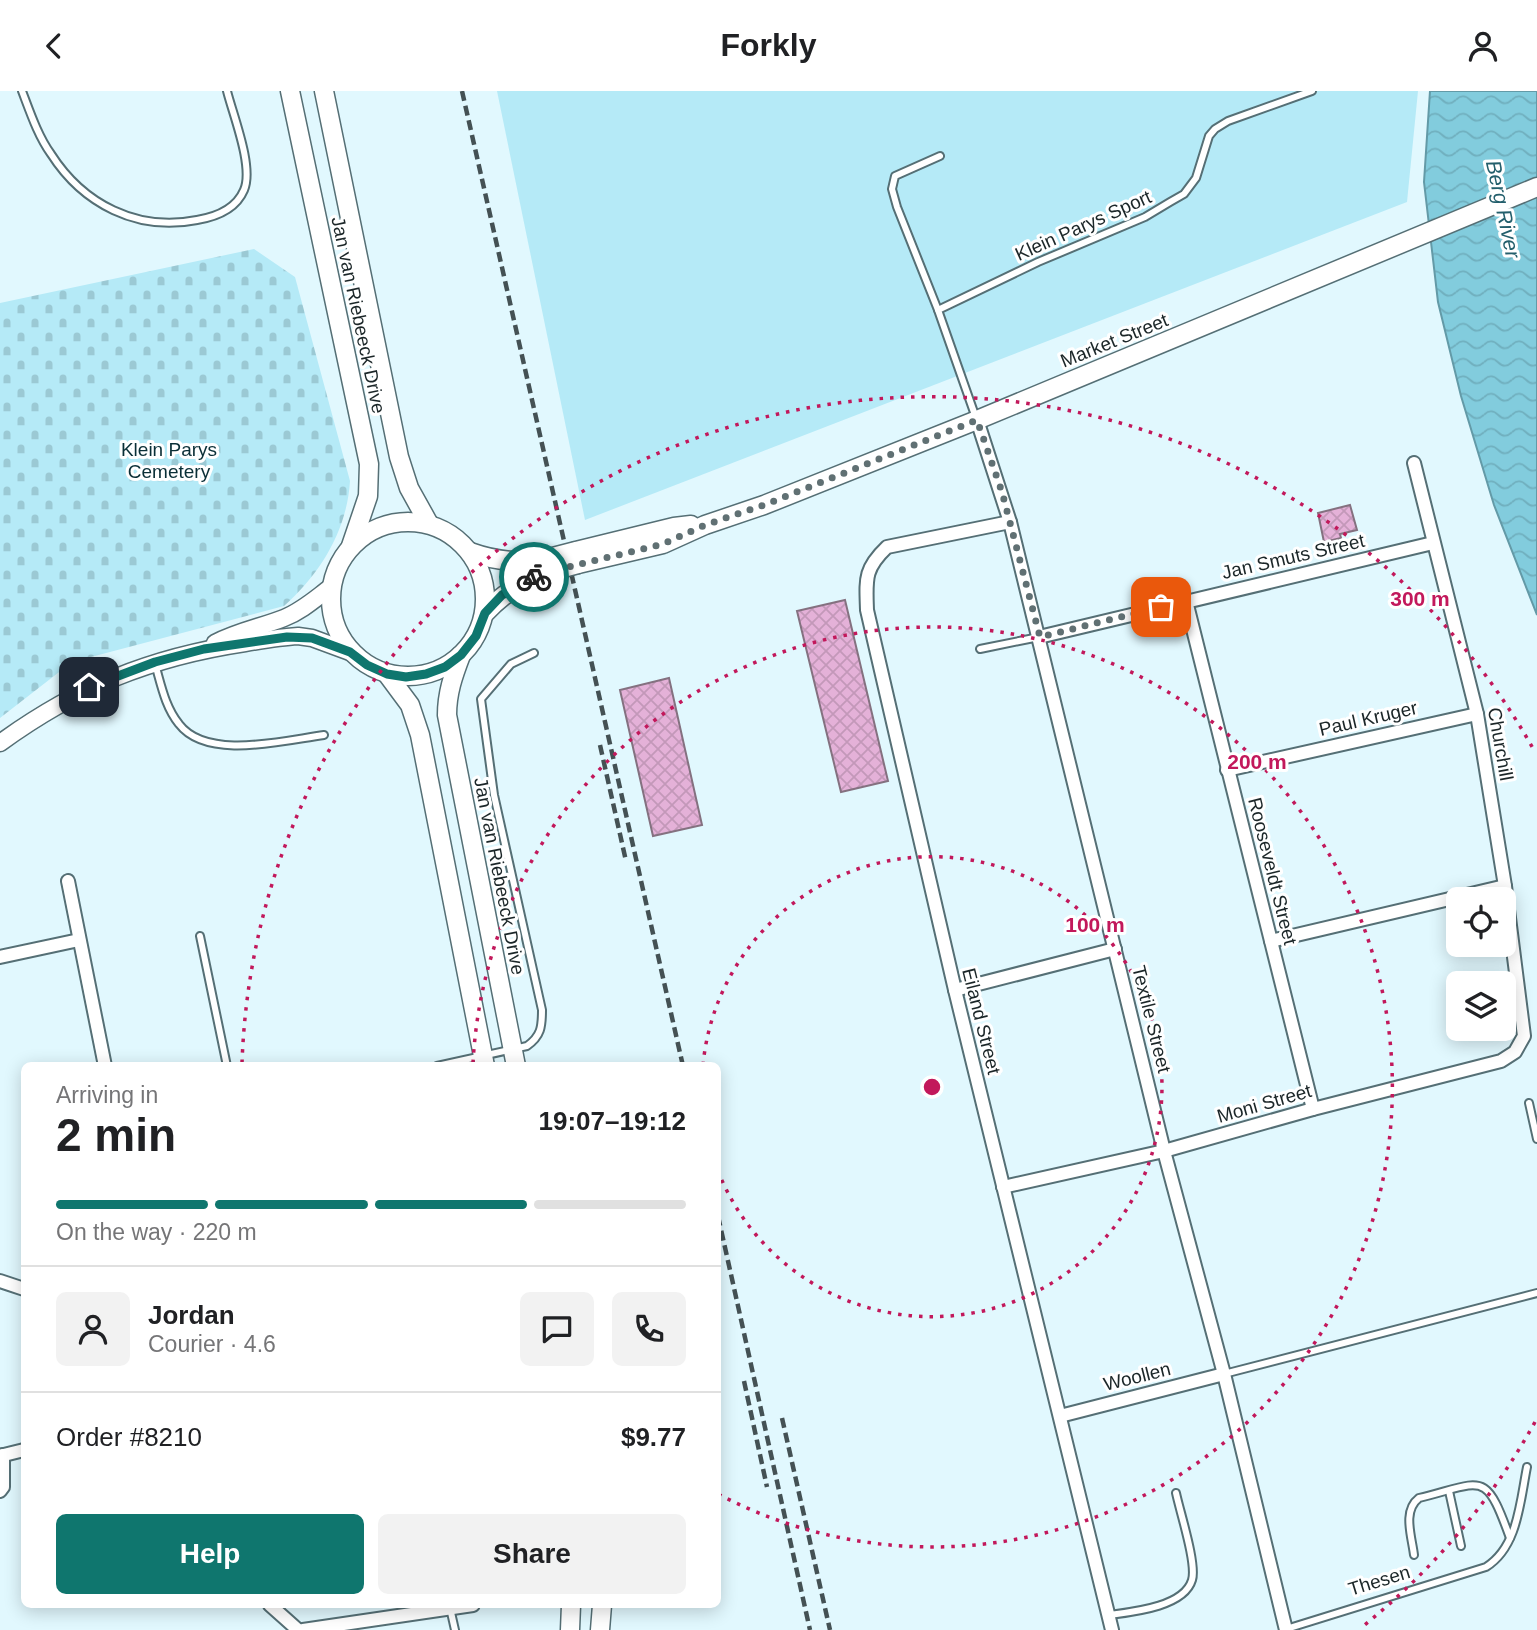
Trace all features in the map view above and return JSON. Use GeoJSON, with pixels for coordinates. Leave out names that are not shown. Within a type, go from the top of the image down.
{"type":"FeatureCollection","features":[{"type":"Feature","properties":{"kind":"main road","name":"Jan van Riebeeck Drive"},"geometry":{"type":"LineString","coordinates":[[290,91],[369,464],[368,496],[351,546]]}},
{"type":"Feature","properties":{"kind":"main road","name":"Jan van Riebeeck Drive"},"geometry":{"type":"LineString","coordinates":[[324,91],[399,457],[409,488],[429,524]]}},
{"type":"Feature","properties":{"kind":"main road","name":"Market Street"},"geometry":{"type":"LineString","coordinates":[[470,552],[503,562],[550,564],[663,544],[705,525],[764,505],[977,420],[1537,187]]}},
{"type":"Feature","properties":{"kind":"main road"},"geometry":{"type":"LineString","coordinates":[[408,521],[429,524],[459,540],[481,571],[485,591],[485,613],[476,636],[461,655],[445,667],[406,677],[387,674],[367,665],[350,652],[337,632],[330,610],[334,572],[351,546],[367,533],[387,524],[408,521]]}},
{"type":"Feature","properties":{"kind":"main road","name":"Market Street"},"geometry":{"type":"LineString","coordinates":[[485,613],[502,595],[550,564]]}},
{"type":"Feature","properties":{"kind":"main road","name":"Jan van Riebeeck Drive"},"geometry":{"type":"LineString","coordinates":[[461,655],[451,679],[447,715],[514,1057]]}},
{"type":"Feature","properties":{"kind":"main road"},"geometry":{"type":"LineString","coordinates":[[387,674],[410,705],[420,735],[484,1061]]}},
{"type":"Feature","properties":{"kind":"main road"},"geometry":{"type":"LineString","coordinates":[[570,1630],[572,1608]]}},
{"type":"Feature","properties":{"kind":"main road"},"geometry":{"type":"LineString","coordinates":[[600,1630],[602,1608]]}},
{"type":"Feature","properties":{"kind":"street","name":"Textile Street"},"geometry":{"type":"LineString","coordinates":[[977,420],[1010,522],[1040,637],[1164,1151],[1224,1374],[1285,1630]]}},
{"type":"Feature","properties":{"kind":"street","name":"Churchill"},"geometry":{"type":"LineString","coordinates":[[1414,463],[1477,713],[1505,886],[1524,1036]]}},
{"type":"Feature","properties":{"kind":"street","name":"Eiland Street"},"geometry":{"type":"LineString","coordinates":[[1010,522],[887,547],[872,561],[866,581],[867,610],[955,990],[1112,1630]]}},
{"type":"Feature","properties":{"kind":"street","name":"Jan Smuts Street"},"geometry":{"type":"LineString","coordinates":[[1040,637],[1433,543]]}},
{"type":"Feature","properties":{"kind":"street"},"geometry":{"type":"LineString","coordinates":[[204,649],[231,634],[295,613],[331,587]]}},
{"type":"Feature","properties":{"kind":"street","name":"Rooseveldt Street"},"geometry":{"type":"LineString","coordinates":[[1186,601],[1313,1109]]}},
{"type":"Feature","properties":{"kind":"street"},"geometry":{"type":"LineString","coordinates":[[0,743],[26,724],[89,687],[155,662],[204,649],[298,636],[312,638],[350,652]]}},
{"type":"Feature","properties":{"kind":"street","name":"Paul Kruger"},"geometry":{"type":"LineString","coordinates":[[1227,770],[1477,713]]}},
{"type":"Feature","properties":{"kind":"street"},"geometry":{"type":"LineString","coordinates":[[68,881],[103,1062]]}},
{"type":"Feature","properties":{"kind":"street"},"geometry":{"type":"LineString","coordinates":[[1271,941],[1505,886]]}},
{"type":"Feature","properties":{"kind":"street"},"geometry":{"type":"LineString","coordinates":[[0,957],[79,940]]}},
{"type":"Feature","properties":{"kind":"street"},"geometry":{"type":"LineString","coordinates":[[955,990],[1115,949]]}},
{"type":"Feature","properties":{"kind":"street","name":"Moni Street"},"geometry":{"type":"LineString","coordinates":[[1003,1187],[1164,1151],[1313,1109],[1501,1061],[1515,1052],[1524,1036]]}},
{"type":"Feature","properties":{"kind":"street"},"geometry":{"type":"LineString","coordinates":[[0,1281],[21,1288]]}},
{"type":"Feature","properties":{"kind":"street","name":"Woollen"},"geometry":{"type":"LineString","coordinates":[[1060,1416],[1224,1374]]}},
{"type":"Feature","properties":{"kind":"street"},"geometry":{"type":"LineString","coordinates":[[0,1491],[3,1487],[2,1455],[21,1451]]}},
{"type":"Feature","properties":{"kind":"street"},"geometry":{"type":"LineString","coordinates":[[274,1608],[301,1630],[438,1608]]}},
{"type":"Feature","properties":{"kind":"lane"},"geometry":{"type":"LineString","coordinates":[[22,91],[50,153],[76,186],[94,202],[141,221],[179,224],[209,218],[223,212],[236,203],[244,190],[247,176],[245,159],[227,91]]}},
{"type":"Feature","properties":{"kind":"lane","name":"Klein Parys Sport"},"geometry":{"type":"LineString","coordinates":[[938,310],[1038,262],[1145,217],[1184,194],[1196,178],[1209,136],[1215,129],[1228,121],[1312,91]]}},
{"type":"Feature","properties":{"kind":"lane"},"geometry":{"type":"LineString","coordinates":[[940,156],[895,176],[892,189],[977,420]]}},
{"type":"Feature","properties":{"kind":"lane"},"geometry":{"type":"LineString","coordinates":[[980,649],[1040,637]]}},
{"type":"Feature","properties":{"kind":"lane"},"geometry":{"type":"LineString","coordinates":[[484,1061],[514,1057],[538,1038],[542,1026],[542,1010],[494,795],[481,699],[511,664],[534,653]]}},
{"type":"Feature","properties":{"kind":"lane"},"geometry":{"type":"LineString","coordinates":[[155,662],[166,703],[180,726],[200,740],[230,747],[324,734]]}},
{"type":"Feature","properties":{"kind":"lane"},"geometry":{"type":"LineString","coordinates":[[200,936],[226,1062]]}},
{"type":"Feature","properties":{"kind":"lane"},"geometry":{"type":"LineString","coordinates":[[1529,1103],[1537,1139]]}},
{"type":"Feature","properties":{"kind":"lane"},"geometry":{"type":"LineString","coordinates":[[1224,1374],[1537,1293]]}},
{"type":"Feature","properties":{"kind":"lane"},"geometry":{"type":"LineString","coordinates":[[1510,1538],[1517,1519],[1527,1468]]}},
{"type":"Feature","properties":{"kind":"lane"},"geometry":{"type":"LineString","coordinates":[[1414,1555],[1408,1510],[1412,1503],[1419,1498],[1474,1484],[1490,1491],[1497,1500],[1510,1538]]}},
{"type":"Feature","properties":{"kind":"lane"},"geometry":{"type":"LineString","coordinates":[[1449,1490],[1461,1546]]}},
{"type":"Feature","properties":{"kind":"lane"},"geometry":{"type":"LineString","coordinates":[[1109,1615],[1152,1608],[1174,1599],[1192,1581],[1193,1566],[1176,1493]]}},
{"type":"Feature","properties":{"kind":"lane","name":"Thesen"},"geometry":{"type":"LineString","coordinates":[[1285,1630],[1486,1567],[1505,1552],[1510,1538]]}},
{"type":"Feature","properties":{"kind":"lane"},"geometry":{"type":"LineString","coordinates":[[450,1608],[455,1630]]}},
{"type":"Feature","properties":{"kind":"green space"},"geometry":{"type":"Polygon","coordinates":[[[497,91],[1418,91],[1407,202],[585,520],[497,91]]]}},
{"type":"Feature","properties":{"kind":"green space","name":"Klein Parys Cemetery"},"geometry":{"type":"Polygon","coordinates":[[[254,249],[295,277],[350,481],[344,517],[330,549],[309,579],[284,606],[72,662],[0,718],[0,303],[254,249]]]}},
{"type":"Feature","properties":{"kind":"water","name":"Berg River"},"geometry":{"type":"Polygon","coordinates":[[[1430,91],[1537,91],[1537,615],[1494,505],[1461,396],[1438,302],[1424,182],[1430,91]]]}},
{"type":"Feature","properties":{"kind":"building"},"geometry":{"type":"Polygon","coordinates":[[[1350,505],[1357,530],[1324,542],[1318,513],[1350,505]]]}},
{"type":"Feature","properties":{"kind":"building"},"geometry":{"type":"Polygon","coordinates":[[[845,600],[888,781],[841,792],[797,611],[845,600]]]}},
{"type":"Feature","properties":{"kind":"building"},"geometry":{"type":"Polygon","coordinates":[[[669,678],[702,825],[653,836],[620,690],[669,678]]]}},
{"type":"Feature","properties":{"kind":"railway"},"geometry":{"type":"LineString","coordinates":[[462,91],[682,1062]]}},
{"type":"Feature","properties":{"kind":"railway"},"geometry":{"type":"LineString","coordinates":[[600,745],[626,861]]}},
{"type":"Feature","properties":{"kind":"railway"},"geometry":{"type":"LineString","coordinates":[[721,1230],[810,1630]]}},
{"type":"Feature","properties":{"kind":"railway"},"geometry":{"type":"LineString","coordinates":[[744,1381],[767,1487]]}},
{"type":"Feature","properties":{"kind":"railway"},"geometry":{"type":"LineString","coordinates":[[782,1418],[830,1630]]}},
{"type":"Feature","properties":{"kind":"way so far"},"geometry":{"type":"LineString","coordinates":[[534,577],[663,544],[705,525],[764,505],[977,420],[1002,492],[1040,637],[1161,607]]}},
{"type":"Feature","properties":{"kind":"route"},"geometry":{"type":"LineString","coordinates":[[89,687],[155,662],[204,649],[298,636],[312,638],[350,652],[367,665],[387,674],[406,677],[426,674],[445,667],[461,655],[476,636],[485,613],[502,595],[534,577]]}}]}
